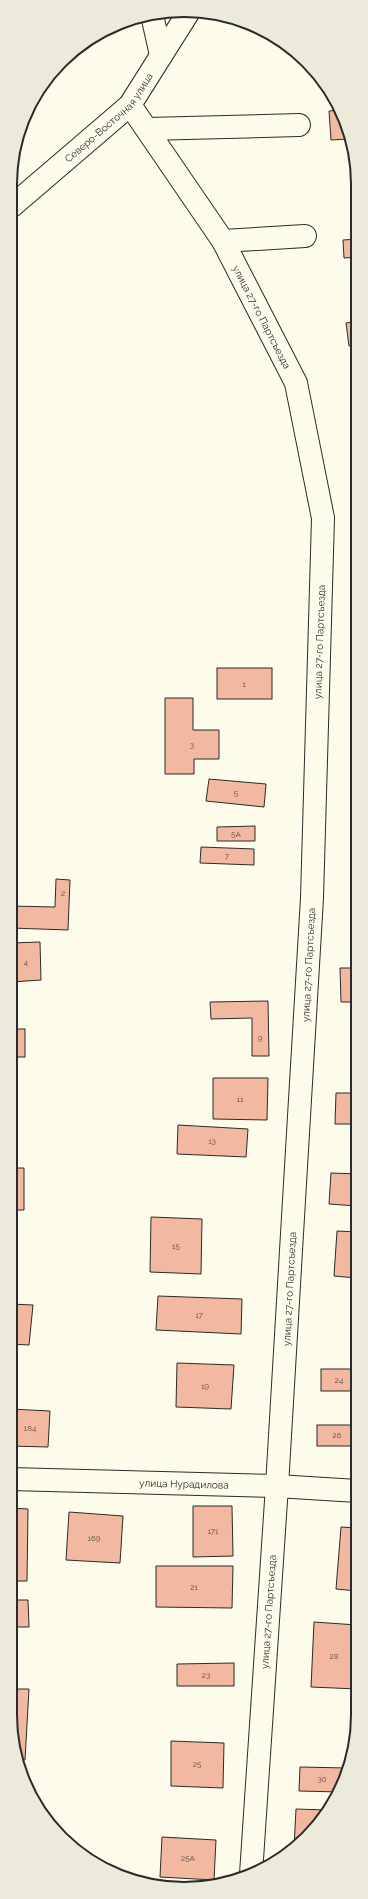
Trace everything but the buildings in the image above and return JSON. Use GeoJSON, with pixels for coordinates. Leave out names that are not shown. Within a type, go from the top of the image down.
{"type":"FeatureCollection","features":[{"type":"Feature","properties":{"kind":"street","name":"Северо-Восточная улица"},"geometry":{"type":"LineString","coordinates":[[17,202],[130,105],[186,17]]}},
{"type":"Feature","properties":{"kind":"street"},"geometry":{"type":"LineString","coordinates":[[153,20],[162,55]]}},
{"type":"Feature","properties":{"kind":"street","name":"улица 27-го Партсъезда"},"geometry":{"type":"LineString","coordinates":[[130,105],[223,241],[296,383],[323,518],[312,898],[277,1486],[250,1868]]}},
{"type":"Feature","properties":{"kind":"street"},"geometry":{"type":"LineString","coordinates":[[147,130],[298,125]]}},
{"type":"Feature","properties":{"kind":"street"},"geometry":{"type":"LineString","coordinates":[[223,241],[305,236]]}},
{"type":"Feature","properties":{"kind":"street","name":"улица Нурадилова"},"geometry":{"type":"LineString","coordinates":[[17,1479],[277,1486],[351,1491]]}}]}
